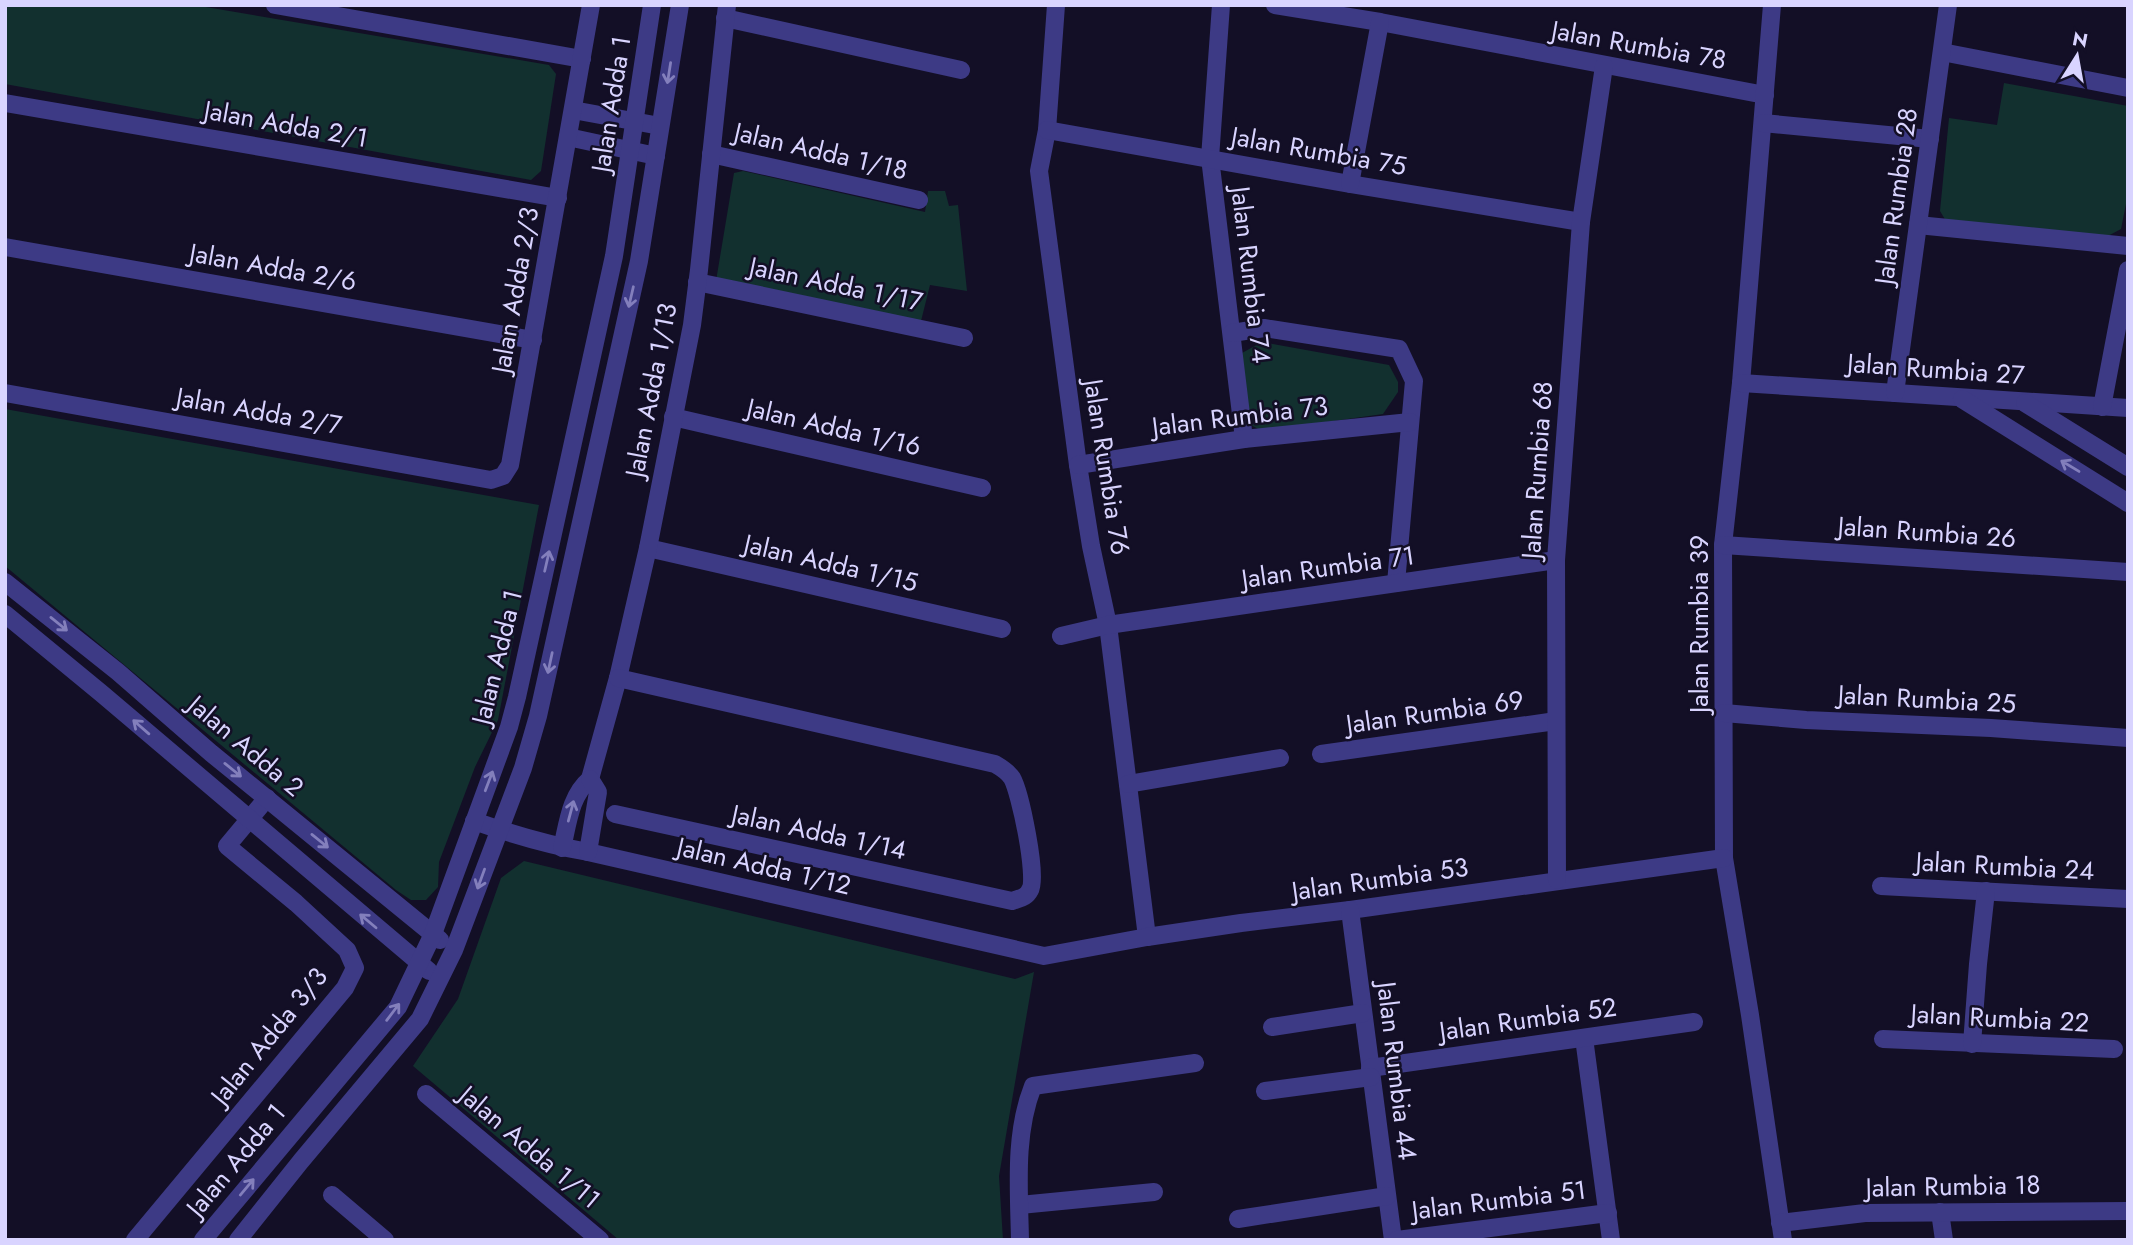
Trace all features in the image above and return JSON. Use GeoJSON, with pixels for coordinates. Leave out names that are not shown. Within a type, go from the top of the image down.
{"type":"FeatureCollection","features":[{"type":"Feature","properties":{"kind":"street"},"geometry":{"type":"LineString","coordinates":[[275,5],[582,59],[591,5]]}},
{"type":"Feature","properties":{"kind":"street","name":"Jalan Adda 1"},"geometry":{"type":"LineString","coordinates":[[204,1240],[398,1007],[433,934],[509,727],[614,256],[652,5]]}},
{"type":"Feature","properties":{"kind":"street","name":"Jalan Adda 1"},"geometry":{"type":"LineString","coordinates":[[238,1240],[300,1161],[420,1019],[454,950],[523,768],[538,716],[639,261],[680,5]]}},
{"type":"Feature","properties":{"kind":"street","name":"Jalan Rumbia 76"},"geometry":{"type":"LineString","coordinates":[[1056,5],[1047,130],[1038,171],[1078,465],[1108,625],[1147,937]]}},
{"type":"Feature","properties":{"kind":"street","name":"Jalan Rumbia 74"},"geometry":{"type":"LineString","coordinates":[[1221,5],[1210,158],[1244,439]]}},
{"type":"Feature","properties":{"kind":"street","name":"Jalan Rumbia 78"},"geometry":{"type":"LineString","coordinates":[[1275,5],[1380,22],[1765,95]]}},
{"type":"Feature","properties":{"kind":"street","name":"Jalan Rumbia 39"},"geometry":{"type":"LineString","coordinates":[[1772,5],[1741,383],[1723,545],[1724,858],[1781,1231]]}},
{"type":"Feature","properties":{"kind":"street","name":"Jalan Rumbia 28"},"geometry":{"type":"LineString","coordinates":[[1895,393],[1948,5]]}},
{"type":"Feature","properties":{"kind":"street"},"geometry":{"type":"LineString","coordinates":[[726,12],[961,70]]}},
{"type":"Feature","properties":{"kind":"street","name":"Jalan Adda 1/13"},"geometry":{"type":"LineString","coordinates":[[590,779],[618,678],[648,548],[692,325],[726,12]]}},
{"type":"Feature","properties":{"kind":"street"},"geometry":{"type":"LineString","coordinates":[[1350,184],[1380,22]]}},
{"type":"Feature","properties":{"kind":"street"},"geometry":{"type":"LineString","coordinates":[[1942,52],[2128,88]]}},
{"type":"Feature","properties":{"kind":"street","name":"Jalan Adda 2/3"},"geometry":{"type":"LineString","coordinates":[[502,476],[510,465],[582,59]]}},
{"type":"Feature","properties":{"kind":"street","name":"Jalan Rumbia 68"},"geometry":{"type":"LineString","coordinates":[[1558,880],[1556,560],[1581,222],[1604,66]]}},
{"type":"Feature","properties":{"kind":"street","name":"Jalan Adda 2/1"},"geometry":{"type":"LineString","coordinates":[[5,103],[558,198]]}},
{"type":"Feature","properties":{"kind":"street"},"geometry":{"type":"LineString","coordinates":[[573,110],[660,126]]}},
{"type":"Feature","properties":{"kind":"street"},"geometry":{"type":"LineString","coordinates":[[1763,123],[1930,139]]}},
{"type":"Feature","properties":{"kind":"street","name":"Jalan Rumbia 75"},"geometry":{"type":"LineString","coordinates":[[1047,130],[1581,222]]}},
{"type":"Feature","properties":{"kind":"street"},"geometry":{"type":"LineString","coordinates":[[568,137],[656,156]]}},
{"type":"Feature","properties":{"kind":"street","name":"Jalan Adda 1/18"},"geometry":{"type":"LineString","coordinates":[[710,154],[919,200]]}},
{"type":"Feature","properties":{"kind":"street"},"geometry":{"type":"LineString","coordinates":[[1918,225],[2128,246]]}},
{"type":"Feature","properties":{"kind":"street","name":"Jalan Adda 2/6"},"geometry":{"type":"LineString","coordinates":[[5,247],[533,340]]}},
{"type":"Feature","properties":{"kind":"street"},"geometry":{"type":"LineString","coordinates":[[2102,407],[2128,270]]}},
{"type":"Feature","properties":{"kind":"street","name":"Jalan Adda 1/17"},"geometry":{"type":"LineString","coordinates":[[697,282],[964,338]]}},
{"type":"Feature","properties":{"kind":"street"},"geometry":{"type":"LineString","coordinates":[[1232,333],[1264,328],[1399,349],[1414,382],[1396,583]]}},
{"type":"Feature","properties":{"kind":"street","name":"Jalan Rumbia 27"},"geometry":{"type":"LineString","coordinates":[[1741,383],[2128,408]]}},
{"type":"Feature","properties":{"kind":"street","name":"Jalan Adda 2/7"},"geometry":{"type":"LineString","coordinates":[[5,393],[491,480],[502,476]]}},
{"type":"Feature","properties":{"kind":"street"},"geometry":{"type":"LineString","coordinates":[[1959,397],[2128,503]]}},
{"type":"Feature","properties":{"kind":"street"},"geometry":{"type":"LineString","coordinates":[[2022,401],[2127,466],[2108,490]]}},
{"type":"Feature","properties":{"kind":"street","name":"Jalan Adda 1/16"},"geometry":{"type":"LineString","coordinates":[[673,417],[982,488]]}},
{"type":"Feature","properties":{"kind":"street","name":"Jalan Rumbia 73"},"geometry":{"type":"LineString","coordinates":[[1078,465],[1244,439],[1410,422]]}},
{"type":"Feature","properties":{"kind":"street","name":"Jalan Rumbia 26"},"geometry":{"type":"LineString","coordinates":[[1723,545],[2128,572]]}},
{"type":"Feature","properties":{"kind":"street","name":"Jalan Adda 1/15"},"geometry":{"type":"LineString","coordinates":[[648,548],[1002,629]]}},
{"type":"Feature","properties":{"kind":"street","name":"Jalan Rumbia 71"},"geometry":{"type":"LineString","coordinates":[[1061,636],[1108,625],[1556,560]]}},
{"type":"Feature","properties":{"kind":"street","name":"Jalan Adda 2"},"geometry":{"type":"LineString","coordinates":[[5,582],[454,950]]}},
{"type":"Feature","properties":{"kind":"street","name":"Jalan Adda 2"},"geometry":{"type":"LineString","coordinates":[[5,614],[440,979]]}},
{"type":"Feature","properties":{"kind":"street","name":"Jalan Adda 1/14"},"geometry":{"type":"LineString","coordinates":[[615,814],[1012,901],[1025,897],[1032,888],[1033,869],[1017,792],[1005,770],[995,764],[618,678]]}},
{"type":"Feature","properties":{"kind":"street","name":"Jalan Rumbia 25"},"geometry":{"type":"LineString","coordinates":[[1724,713],[2128,738]]}},
{"type":"Feature","properties":{"kind":"street","name":"Jalan Rumbia 69"},"geometry":{"type":"LineString","coordinates":[[1321,754],[1556,721]]}},
{"type":"Feature","properties":{"kind":"street"},"geometry":{"type":"LineString","coordinates":[[1128,785],[1280,758]]}},
{"type":"Feature","properties":{"kind":"street"},"geometry":{"type":"LineString","coordinates":[[562,848],[579,788],[590,779],[598,792],[588,852]]}},
{"type":"Feature","properties":{"kind":"street"},"geometry":{"type":"LineString","coordinates":[[249,820],[267,797]]}},
{"type":"Feature","properties":{"kind":"street","name":"Jalan Adda 3/3"},"geometry":{"type":"LineString","coordinates":[[135,1240],[345,988],[355,968],[347,950],[228,846],[249,820]]}},
{"type":"Feature","properties":{"kind":"street","name":"Jalan Adda 1/12"},"geometry":{"type":"LineString","coordinates":[[474,821],[562,848],[1044,956]]}},
{"type":"Feature","properties":{"kind":"street","name":"Jalan Rumbia 53"},"geometry":{"type":"LineString","coordinates":[[1044,956],[1147,937],[1724,858]]}},
{"type":"Feature","properties":{"kind":"street","name":"Jalan Rumbia 24"},"geometry":{"type":"LineString","coordinates":[[1881,886],[2128,899]]}},
{"type":"Feature","properties":{"kind":"street"},"geometry":{"type":"LineString","coordinates":[[1972,1044],[1986,891]]}},
{"type":"Feature","properties":{"kind":"street","name":"Jalan Rumbia 44"},"geometry":{"type":"LineString","coordinates":[[1350,910],[1395,1240]]}},
{"type":"Feature","properties":{"kind":"street"},"geometry":{"type":"LineString","coordinates":[[1272,1027],[1363,1013]]}},
{"type":"Feature","properties":{"kind":"street","name":"Jalan Rumbia 52"},"geometry":{"type":"LineString","coordinates":[[1265,1091],[1694,1022]]}},
{"type":"Feature","properties":{"kind":"street"},"geometry":{"type":"LineString","coordinates":[[1584,1038],[1611,1240]]}},
{"type":"Feature","properties":{"kind":"street","name":"Jalan Rumbia 22"},"geometry":{"type":"LineString","coordinates":[[1883,1039],[2113,1049]]}},
{"type":"Feature","properties":{"kind":"street"},"geometry":{"type":"LineString","coordinates":[[1020,1240],[1018,1174],[1024,1107],[1033,1086],[1195,1063]]}},
{"type":"Feature","properties":{"kind":"street","name":"Jalan Adda 1/11"},"geometry":{"type":"LineString","coordinates":[[426,1094],[600,1240]]}},
{"type":"Feature","properties":{"kind":"street"},"geometry":{"type":"LineString","coordinates":[[1020,1205],[1154,1192]]}},
{"type":"Feature","properties":{"kind":"street"},"geometry":{"type":"LineString","coordinates":[[332,1195],[385,1240]]}},
{"type":"Feature","properties":{"kind":"street"},"geometry":{"type":"LineString","coordinates":[[1238,1219],[1387,1196]]}},
{"type":"Feature","properties":{"kind":"street","name":"Jalan Rumbia 18"},"geometry":{"type":"LineString","coordinates":[[1781,1231],[1851,1213],[2128,1211]]}},
{"type":"Feature","properties":{"kind":"street"},"geometry":{"type":"LineString","coordinates":[[1940,1212],[1944,1240]]}},
{"type":"Feature","properties":{"kind":"street","name":"Jalan Rumbia 51"},"geometry":{"type":"LineString","coordinates":[[1395,1240],[1608,1213]]}},
{"type":"Feature","properties":{"kind":"green space"},"geometry":{"type":"Polygon","coordinates":[[[5,5],[194,5],[549,65],[556,74],[541,171],[531,180],[5,84],[5,5]]]}},
{"type":"Feature","properties":{"kind":"green space"},"geometry":{"type":"Polygon","coordinates":[[[2004,83],[2128,106],[2128,194],[2121,229],[2106,237],[1946,221],[1940,211],[1949,118],[1997,125],[2004,83]]]}},
{"type":"Feature","properties":{"kind":"green space"},"geometry":{"type":"Polygon","coordinates":[[[743,171],[925,212],[928,191],[945,191],[949,206],[958,205],[967,291],[930,285],[920,325],[716,281],[734,173],[743,171]]]}},
{"type":"Feature","properties":{"kind":"green space"},"geometry":{"type":"Polygon","coordinates":[[[1262,342],[1389,365],[1398,382],[1398,392],[1383,414],[1262,431],[1249,424],[1242,353],[1262,342]]]}},
{"type":"Feature","properties":{"kind":"green space"},"geometry":{"type":"Polygon","coordinates":[[[5,409],[539,505],[498,720],[475,767],[439,862],[438,887],[426,900],[411,900],[396,890],[5,566],[5,409]]]}},
{"type":"Feature","properties":{"kind":"green space"},"geometry":{"type":"Polygon","coordinates":[[[524,861],[1015,979],[1034,972],[999,1176],[1003,1240],[619,1240],[413,1066],[458,999],[501,878],[524,861]]]}}]}
